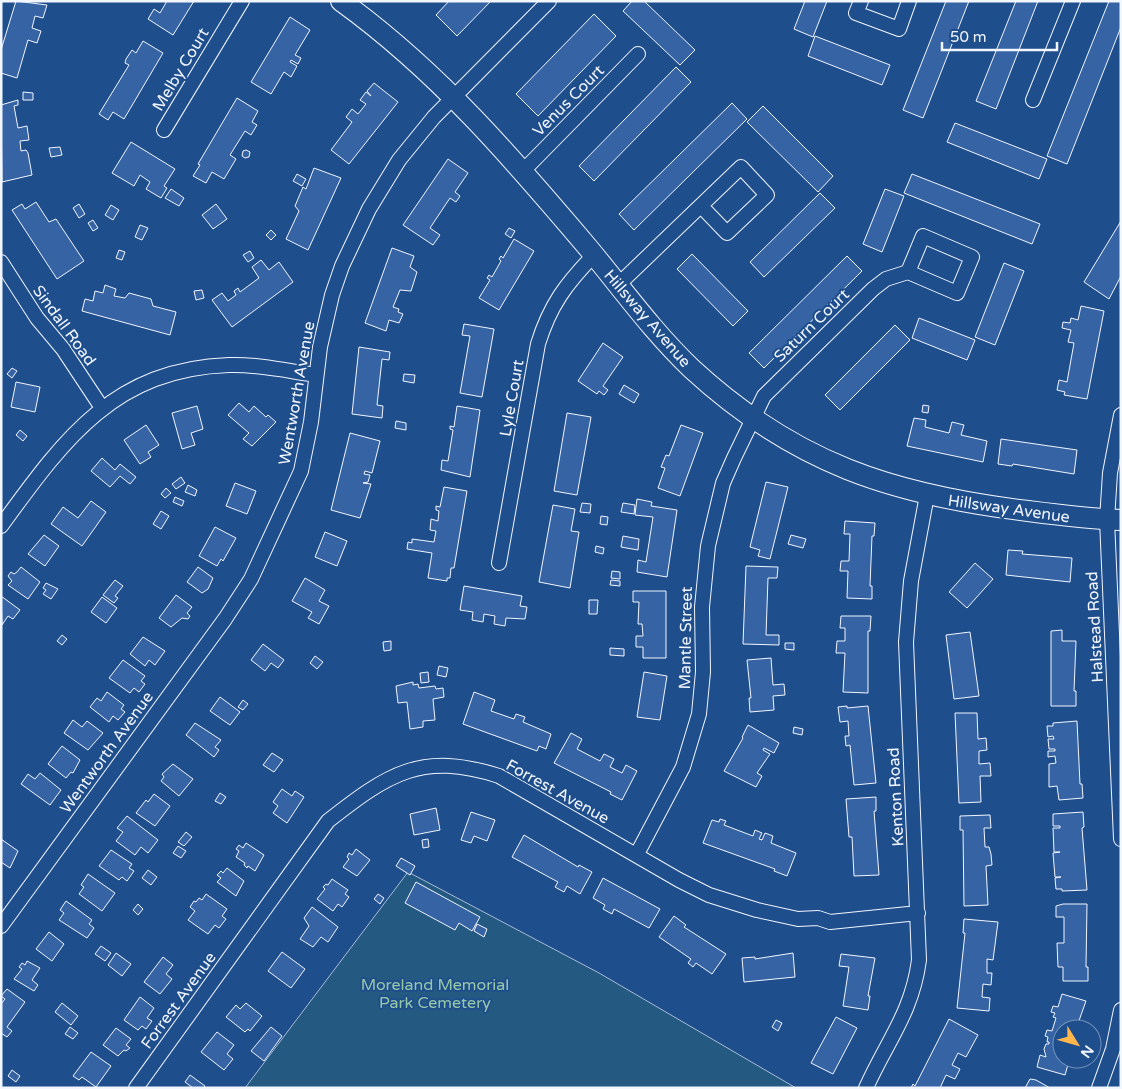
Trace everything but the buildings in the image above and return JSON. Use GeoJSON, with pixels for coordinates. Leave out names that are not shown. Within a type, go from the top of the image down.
{"type":"FeatureCollection","features":[{"type":"Feature","properties":{"kind":"street","name":"Melby Court"},"geometry":{"type":"LineString","coordinates":[[164,130],[242,1]]}},
{"type":"Feature","properties":{"kind":"street","name":"Hillsway Avenue"},"geometry":{"type":"LineString","coordinates":[[341,1],[391,40],[454,96],[523,171],[676,353],[718,391],[752,418],[834,464],[883,483],[927,495],[1000,508],[1114,520]]}},
{"type":"Feature","properties":{"kind":"street","name":"Wentworth Avenue"},"geometry":{"type":"LineString","coordinates":[[1,926],[225,619],[251,579],[301,471],[311,422],[316,375],[332,295],[355,236],[384,182],[399,160],[434,117],[549,1]]}},
{"type":"Feature","properties":{"kind":"street"},"geometry":{"type":"LineString","coordinates":[[861,1],[856,13],[899,29],[909,1]]}},
{"type":"Feature","properties":{"kind":"street"},"geometry":{"type":"LineString","coordinates":[[1033,100],[1073,1]]}},
{"type":"Feature","properties":{"kind":"street","name":"Venus Court"},"geometry":{"type":"LineString","coordinates":[[523,171],[638,54]]}},
{"type":"Feature","properties":{"kind":"street"},"geometry":{"type":"LineString","coordinates":[[618,285],[741,167],[767,195],[727,233],[701,206]]}},
{"type":"Feature","properties":{"kind":"street"},"geometry":{"type":"LineString","coordinates":[[923,236],[972,257],[957,293],[908,272],[923,236]]}},
{"type":"Feature","properties":{"kind":"street","name":"Lyle Court"},"geometry":{"type":"LineString","coordinates":[[499,563],[538,344],[545,321],[562,290],[594,255]]}},
{"type":"Feature","properties":{"kind":"street","name":"Sindall Road"},"geometry":{"type":"LineString","coordinates":[[1,262],[36,318],[63,349],[102,408]]}},
{"type":"Feature","properties":{"kind":"street","name":"Saturn Court"},"geometry":{"type":"LineString","coordinates":[[752,418],[764,396],[873,289],[886,279],[908,272]]}},
{"type":"Feature","properties":{"kind":"street"},"geometry":{"type":"LineString","coordinates":[[1,526],[74,432],[102,408],[152,382],[194,369],[231,365],[316,375]]}},
{"type":"Feature","properties":{"kind":"street","name":"Halstead Road"},"geometry":{"type":"LineString","coordinates":[[1121,415],[1110,473],[1114,520],[1121,838]]}},
{"type":"Feature","properties":{"kind":"street","name":"Mantle Street"},"geometry":{"type":"LineString","coordinates":[[637,854],[673,789],[692,741],[702,694],[702,607],[708,546],[723,483],[752,418]]}},
{"type":"Feature","properties":{"kind":"street","name":"Kenton Road"},"geometry":{"type":"LineString","coordinates":[[866,1088],[911,999],[919,960],[906,642],[911,581],[927,495]]}},
{"type":"Feature","properties":{"kind":"street","name":"Forrest Avenue"},"geometry":{"type":"LineString","coordinates":[[136,1088],[328,822],[365,792],[411,768],[432,766],[480,770],[499,776],[637,854],[679,880],[709,895],[742,906],[798,919],[818,918],[830,922],[918,913]]}},
{"type":"Feature","properties":{"kind":"street"},"geometry":{"type":"LineString","coordinates":[[1100,1088],[1113,1049],[1121,1010]]}},
{"type":"Feature","properties":{"kind":"green space","name":"Moreland Memorial Park Cemetery"},"geometry":{"type":"Polygon","coordinates":[[[408,872],[599,973],[796,1088],[245,1088],[408,872]]]}}]}
